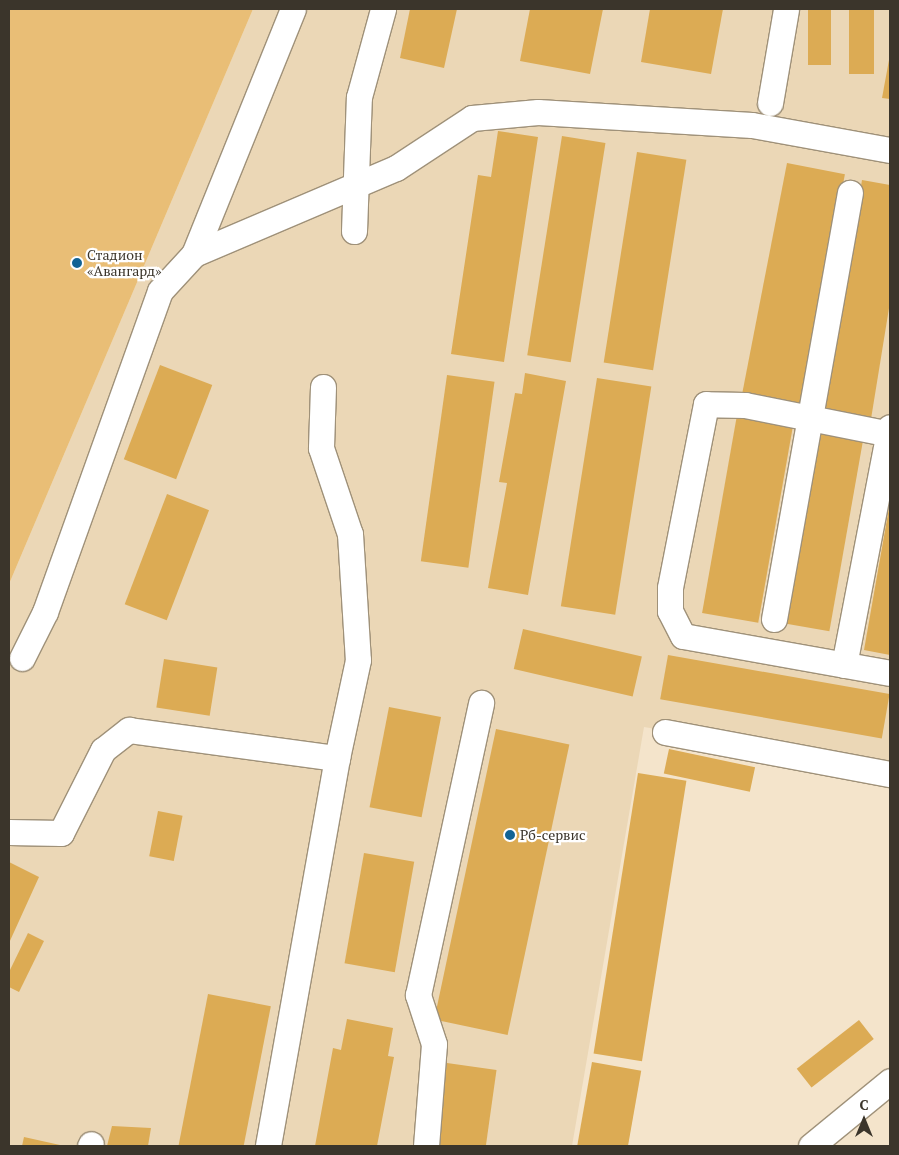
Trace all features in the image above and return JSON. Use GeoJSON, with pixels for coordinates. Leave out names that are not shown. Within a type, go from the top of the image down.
{"type":"FeatureCollection","features":[{"type":"Feature","properties":{"kind":"street"},"geometry":{"type":"LineString","coordinates":[[22,658],[45,612],[160,291],[194,254],[293,9]]}},
{"type":"Feature","properties":{"kind":"street"},"geometry":{"type":"LineString","coordinates":[[354,231],[359,97],[382,9]]}},
{"type":"Feature","properties":{"kind":"street"},"geometry":{"type":"LineString","coordinates":[[770,103],[786,9]]}},
{"type":"Feature","properties":{"kind":"street"},"geometry":{"type":"LineString","coordinates":[[194,254],[396,168],[472,118],[538,112],[752,125],[890,150]]}},
{"type":"Feature","properties":{"kind":"street"},"geometry":{"type":"LineString","coordinates":[[774,619],[850,194]]}},
{"type":"Feature","properties":{"kind":"street"},"geometry":{"type":"LineString","coordinates":[[268,1146],[337,758],[358,660],[350,534],[321,448],[323,387]]}},
{"type":"Feature","properties":{"kind":"street"},"geometry":{"type":"LineString","coordinates":[[844,665],[890,432],[717,401],[706,404],[670,588],[670,611],[683,636],[844,665],[890,673]]}},
{"type":"Feature","properties":{"kind":"street"},"geometry":{"type":"LineString","coordinates":[[426,1146],[434,1044],[418,995],[481,703]]}},
{"type":"Feature","properties":{"kind":"street"},"geometry":{"type":"LineString","coordinates":[[9,832],[61,833],[103,750],[129,730],[337,758]]}},
{"type":"Feature","properties":{"kind":"street"},"geometry":{"type":"LineString","coordinates":[[665,732],[890,774]]}},
{"type":"Feature","properties":{"kind":"street"},"geometry":{"type":"LineString","coordinates":[[811,1146],[890,1081]]}},
{"type":"Feature","properties":{"kind":"shaded area","name":"Стадион «Авангард»"},"geometry":{"type":"Polygon","coordinates":[[[9,9],[253,9],[9,584],[9,9]]]}},
{"type":"Feature","properties":{"kind":"shaded area"},"geometry":{"type":"Polygon","coordinates":[[[253,9],[890,9],[890,769],[644,727],[572,1146],[9,1146],[9,584],[253,9]]]}},
{"type":"Feature","properties":{"kind":"building"},"geometry":{"type":"Polygon","coordinates":[[[410,9],[457,9],[444,68],[400,58],[410,9]]]}},
{"type":"Feature","properties":{"kind":"building"},"geometry":{"type":"Polygon","coordinates":[[[530,9],[603,9],[590,74],[520,61],[530,9]]]}},
{"type":"Feature","properties":{"kind":"building"},"geometry":{"type":"Polygon","coordinates":[[[650,9],[723,9],[711,74],[641,62],[650,9]]]}},
{"type":"Feature","properties":{"kind":"building"},"geometry":{"type":"Polygon","coordinates":[[[808,9],[831,9],[831,65],[808,65],[808,9]]]}},
{"type":"Feature","properties":{"kind":"building"},"geometry":{"type":"Polygon","coordinates":[[[849,9],[874,9],[874,74],[849,74],[849,9]]]}},
{"type":"Feature","properties":{"kind":"building"},"geometry":{"type":"Polygon","coordinates":[[[890,61],[890,99],[882,98],[890,61]]]}},
{"type":"Feature","properties":{"kind":"building"},"geometry":{"type":"Polygon","coordinates":[[[498,131],[538,137],[504,362],[451,354],[478,175],[491,177],[498,131]]]}},
{"type":"Feature","properties":{"kind":"building"},"geometry":{"type":"Polygon","coordinates":[[[562,136],[605,143],[571,362],[527,355],[562,136]]]}},
{"type":"Feature","properties":{"kind":"building"},"geometry":{"type":"Polygon","coordinates":[[[637,152],[686,160],[653,370],[604,362],[637,152]]]}},
{"type":"Feature","properties":{"kind":"building"},"geometry":{"type":"Polygon","coordinates":[[[787,163],[845,174],[800,408],[742,397],[787,163]]]}},
{"type":"Feature","properties":{"kind":"building"},"geometry":{"type":"Polygon","coordinates":[[[862,180],[890,185],[890,302],[871,419],[824,412],[862,180]]]}},
{"type":"Feature","properties":{"kind":"building"},"geometry":{"type":"Polygon","coordinates":[[[160,365],[212,385],[176,479],[124,459],[160,365]]]}},
{"type":"Feature","properties":{"kind":"building"},"geometry":{"type":"Polygon","coordinates":[[[525,373],[566,381],[528,595],[488,588],[507,483],[499,482],[515,393],[522,394],[525,373]]]}},
{"type":"Feature","properties":{"kind":"building"},"geometry":{"type":"Polygon","coordinates":[[[447,375],[495,382],[468,568],[421,561],[447,375]]]}},
{"type":"Feature","properties":{"kind":"building"},"geometry":{"type":"Polygon","coordinates":[[[597,378],[651,387],[615,615],[561,606],[597,378]]]}},
{"type":"Feature","properties":{"kind":"building"},"geometry":{"type":"Polygon","coordinates":[[[737,415],[793,425],[758,623],[702,613],[737,415]]]}},
{"type":"Feature","properties":{"kind":"building"},"geometry":{"type":"Polygon","coordinates":[[[817,425],[864,433],[829,631],[782,623],[817,425]]]}},
{"type":"Feature","properties":{"kind":"building"},"geometry":{"type":"Polygon","coordinates":[[[167,494],[209,510],[167,620],[125,604],[167,494]]]}},
{"type":"Feature","properties":{"kind":"building"},"geometry":{"type":"Polygon","coordinates":[[[890,508],[890,655],[864,650],[890,508]]]}},
{"type":"Feature","properties":{"kind":"building"},"geometry":{"type":"Polygon","coordinates":[[[523,629],[642,656],[633,696],[514,669],[523,629]]]}},
{"type":"Feature","properties":{"kind":"building"},"geometry":{"type":"Polygon","coordinates":[[[668,655],[890,694],[882,738],[660,699],[668,655]]]}},
{"type":"Feature","properties":{"kind":"building"},"geometry":{"type":"Polygon","coordinates":[[[164,659],[217,667],[210,716],[156,707],[164,659]]]}},
{"type":"Feature","properties":{"kind":"building"},"geometry":{"type":"Polygon","coordinates":[[[389,707],[441,717],[422,817],[370,807],[389,707]]]}},
{"type":"Feature","properties":{"kind":"building"},"geometry":{"type":"Polygon","coordinates":[[[496,729],[569,745],[508,1035],[434,1020],[496,729]]]}},
{"type":"Feature","properties":{"kind":"building"},"geometry":{"type":"Polygon","coordinates":[[[669,749],[755,767],[750,792],[664,773],[669,749]]]}},
{"type":"Feature","properties":{"kind":"building"},"geometry":{"type":"Polygon","coordinates":[[[638,773],[686,781],[642,1061],[594,1054],[638,773]]]}},
{"type":"Feature","properties":{"kind":"building"},"geometry":{"type":"Polygon","coordinates":[[[158,811],[183,816],[174,861],[149,856],[158,811]]]}},
{"type":"Feature","properties":{"kind":"building"},"geometry":{"type":"Polygon","coordinates":[[[364,853],[414,862],[395,972],[345,963],[364,853]]]}},
{"type":"Feature","properties":{"kind":"building"},"geometry":{"type":"Polygon","coordinates":[[[9,862],[39,877],[9,943],[9,862]]]}},
{"type":"Feature","properties":{"kind":"building"},"geometry":{"type":"Polygon","coordinates":[[[28,933],[44,941],[19,992],[9,987],[9,972],[28,933]]]}},
{"type":"Feature","properties":{"kind":"building"},"geometry":{"type":"Polygon","coordinates":[[[208,994],[271,1006],[244,1146],[178,1146],[208,994]]]}},
{"type":"Feature","properties":{"kind":"building"},"geometry":{"type":"Polygon","coordinates":[[[347,1019],[393,1028],[388,1056],[394,1057],[377,1146],[315,1146],[333,1048],[341,1050],[347,1019]]]}},
{"type":"Feature","properties":{"kind":"building"},"geometry":{"type":"Polygon","coordinates":[[[859,1020],[874,1039],[812,1088],[797,1069],[859,1020]]]}},
{"type":"Feature","properties":{"kind":"building"},"geometry":{"type":"Polygon","coordinates":[[[592,1062],[641,1071],[628,1146],[577,1146],[592,1062]]]}},
{"type":"Feature","properties":{"kind":"building"},"geometry":{"type":"Polygon","coordinates":[[[447,1063],[497,1070],[486,1146],[435,1146],[447,1063]]]}},
{"type":"Feature","properties":{"kind":"building"},"geometry":{"type":"Polygon","coordinates":[[[112,1126],[151,1128],[148,1146],[107,1146],[112,1126]]]}},
{"type":"Feature","properties":{"kind":"building"},"geometry":{"type":"Polygon","coordinates":[[[24,1137],[60,1145],[60,1146],[22,1146],[24,1137]]]}},
{"type":"Feature","properties":{"kind":"place","name":"Стадион «Авангард»"},"geometry":{"type":"Point","coordinates":[77,263]}},
{"type":"Feature","properties":{"kind":"place","name":"Рб-сервис"},"geometry":{"type":"Point","coordinates":[510,835]}}]}
